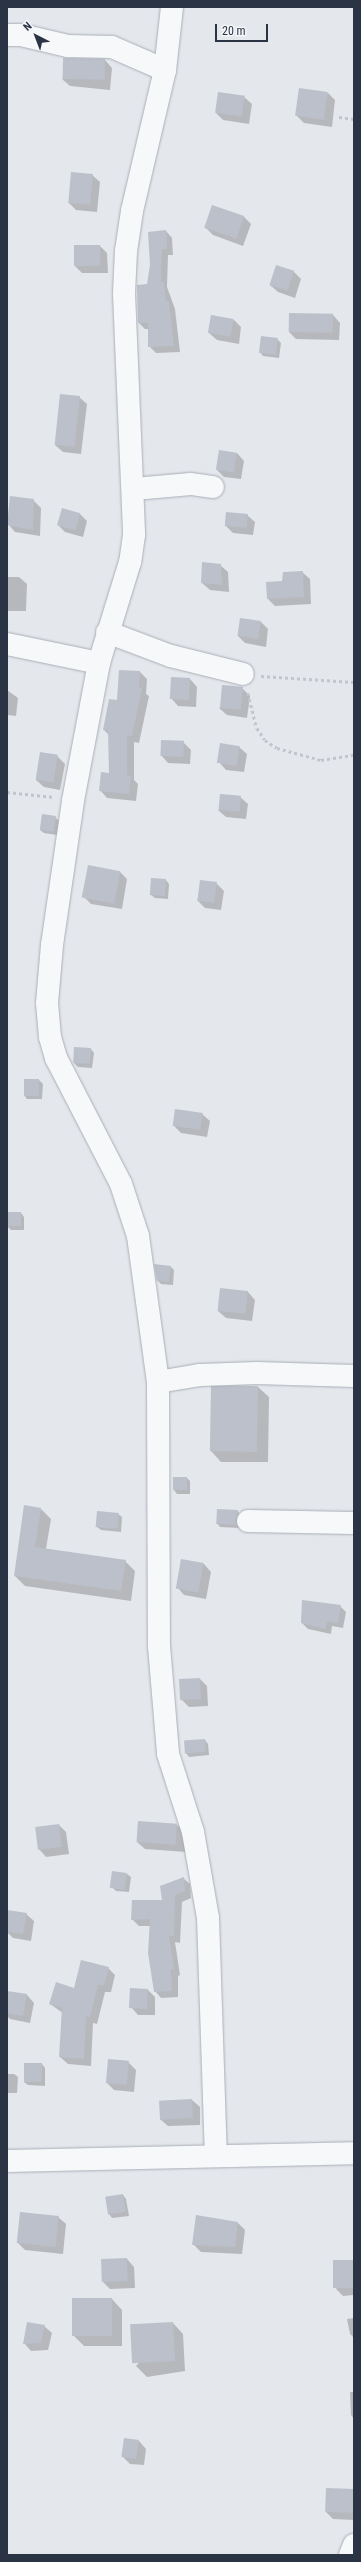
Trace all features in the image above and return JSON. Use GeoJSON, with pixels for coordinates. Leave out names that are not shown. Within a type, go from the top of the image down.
{"type":"FeatureCollection","features":[{"type":"Feature","properties":{"kind":"street"},"geometry":{"type":"LineString","coordinates":[[172,7],[165,70],[132,212],[126,250],[125,335],[134,489],[134,535],[130,562],[107,632],[99,663],[72,801],[52,945],[48,1003],[50,1037],[56,1058],[121,1184],[138,1236],[158,1382],[159,1646],[168,1754],[193,1832],[208,1918],[216,2155]]}},
{"type":"Feature","properties":{"kind":"street"},"geometry":{"type":"LineString","coordinates":[[7,35],[21,35],[68,46],[112,48],[165,70]]}},
{"type":"Feature","properties":{"kind":"street"},"geometry":{"type":"LineString","coordinates":[[134,489],[191,484],[213,487]]}},
{"type":"Feature","properties":{"kind":"street"},"geometry":{"type":"LineString","coordinates":[[107,632],[171,656],[243,674]]}},
{"type":"Feature","properties":{"kind":"street"},"geometry":{"type":"LineString","coordinates":[[7,644],[99,663]]}},
{"type":"Feature","properties":{"kind":"street"},"geometry":{"type":"LineString","coordinates":[[158,1382],[200,1375],[250,1373],[354,1376]]}},
{"type":"Feature","properties":{"kind":"street"},"geometry":{"type":"LineString","coordinates":[[248,1521],[354,1523]]}},
{"type":"Feature","properties":{"kind":"street"},"geometry":{"type":"LineString","coordinates":[[7,2160],[354,2153]]}},
{"type":"Feature","properties":{"kind":"street"},"geometry":{"type":"LineString","coordinates":[[350,2555],[354,2545]]}},
{"type":"Feature","properties":{"kind":"path"},"geometry":{"type":"LineString","coordinates":[[339,117],[354,118]]}},
{"type":"Feature","properties":{"kind":"path"},"geometry":{"type":"LineString","coordinates":[[354,682],[243,674],[257,728],[266,740],[287,752],[322,760],[354,755]]}},
{"type":"Feature","properties":{"kind":"path"},"geometry":{"type":"LineString","coordinates":[[7,792],[40,794],[72,801]]}},
{"type":"Feature","properties":{"kind":"building"},"geometry":{"type":"Polygon","coordinates":[[[63,58],[105,59],[105,80],[63,79],[63,58]]]}},
{"type":"Feature","properties":{"kind":"building"},"geometry":{"type":"Polygon","coordinates":[[[299,88],[328,92],[324,120],[295,116],[299,88]]]}},
{"type":"Feature","properties":{"kind":"building"},"geometry":{"type":"Polygon","coordinates":[[[218,92],[245,96],[242,117],[215,113],[218,92]]]}},
{"type":"Feature","properties":{"kind":"building"},"geometry":{"type":"Polygon","coordinates":[[[71,172],[93,174],[90,205],[68,203],[71,172]]]}},
{"type":"Feature","properties":{"kind":"building"},"geometry":{"type":"Polygon","coordinates":[[[212,205],[244,216],[236,239],[204,228],[212,205]]]}},
{"type":"Feature","properties":{"kind":"building"},"geometry":{"type":"Polygon","coordinates":[[[166,230],[167,249],[162,249],[161,282],[164,282],[166,301],[169,301],[174,346],[148,347],[148,323],[138,323],[137,285],[147,284],[150,265],[148,232],[166,230]]]}},
{"type":"Feature","properties":{"kind":"building"},"geometry":{"type":"Polygon","coordinates":[[[74,245],[100,245],[100,266],[74,266],[74,245]]]}},
{"type":"Feature","properties":{"kind":"building"},"geometry":{"type":"Polygon","coordinates":[[[276,265],[294,271],[288,291],[270,285],[276,265]]]}},
{"type":"Feature","properties":{"kind":"building"},"geometry":{"type":"Polygon","coordinates":[[[289,313],[333,314],[333,333],[289,332],[289,313]]]}},
{"type":"Feature","properties":{"kind":"building"},"geometry":{"type":"Polygon","coordinates":[[[211,315],[234,319],[231,337],[208,333],[211,315]]]}},
{"type":"Feature","properties":{"kind":"building"},"geometry":{"type":"Polygon","coordinates":[[[261,336],[278,338],[276,355],[259,353],[261,336]]]}},
{"type":"Feature","properties":{"kind":"building"},"geometry":{"type":"Polygon","coordinates":[[[60,394],[80,396],[75,447],[55,445],[60,394]]]}},
{"type":"Feature","properties":{"kind":"building"},"geometry":{"type":"Polygon","coordinates":[[[219,450],[237,453],[234,473],[216,470],[219,450]]]}},
{"type":"Feature","properties":{"kind":"building"},"geometry":{"type":"Polygon","coordinates":[[[10,496],[34,499],[33,530],[7,525],[10,496]]]}},
{"type":"Feature","properties":{"kind":"building"},"geometry":{"type":"Polygon","coordinates":[[[62,508],[80,513],[75,531],[57,525],[62,508]]]}},
{"type":"Feature","properties":{"kind":"building"},"geometry":{"type":"Polygon","coordinates":[[[226,512],[248,514],[247,528],[225,526],[226,512]]]}},
{"type":"Feature","properties":{"kind":"building"},"geometry":{"type":"Polygon","coordinates":[[[202,562],[221,564],[222,585],[201,583],[202,562]]]}},
{"type":"Feature","properties":{"kind":"building"},"geometry":{"type":"Polygon","coordinates":[[[303,571],[304,597],[267,599],[266,582],[282,581],[283,572],[303,571]]]}},
{"type":"Feature","properties":{"kind":"building"},"geometry":{"type":"Polygon","coordinates":[[[240,618],[261,621],[258,639],[237,636],[240,618]]]}},
{"type":"Feature","properties":{"kind":"building"},"geometry":{"type":"Polygon","coordinates":[[[119,670],[140,671],[139,688],[142,688],[132,736],[127,735],[127,775],[131,776],[129,794],[99,791],[101,772],[109,773],[108,731],[103,730],[109,699],[117,700],[119,670]]]}},
{"type":"Feature","properties":{"kind":"building"},"geometry":{"type":"Polygon","coordinates":[[[171,677],[190,678],[189,700],[170,699],[171,677]]]}},
{"type":"Feature","properties":{"kind":"building"},"geometry":{"type":"Polygon","coordinates":[[[222,685],[243,687],[241,710],[220,708],[222,685]]]}},
{"type":"Feature","properties":{"kind":"building"},"geometry":{"type":"Polygon","coordinates":[[[161,740],[184,741],[183,757],[160,756],[161,740]]]}},
{"type":"Feature","properties":{"kind":"building"},"geometry":{"type":"Polygon","coordinates":[[[220,743],[240,746],[237,766],[217,763],[220,743]]]}},
{"type":"Feature","properties":{"kind":"building"},"geometry":{"type":"Polygon","coordinates":[[[40,752],[58,755],[53,782],[36,780],[40,752]]]}},
{"type":"Feature","properties":{"kind":"building"},"geometry":{"type":"Polygon","coordinates":[[[220,794],[241,796],[240,812],[219,810],[220,794]]]}},
{"type":"Feature","properties":{"kind":"building"},"geometry":{"type":"Polygon","coordinates":[[[42,814],[56,816],[54,832],[40,830],[42,814]]]}},
{"type":"Feature","properties":{"kind":"building"},"geometry":{"type":"Polygon","coordinates":[[[88,865],[120,871],[114,904],[82,897],[88,865]]]}},
{"type":"Feature","properties":{"kind":"building"},"geometry":{"type":"Polygon","coordinates":[[[151,878],[166,879],[165,896],[150,895],[151,878]]]}},
{"type":"Feature","properties":{"kind":"building"},"geometry":{"type":"Polygon","coordinates":[[[200,880],[217,882],[214,903],[197,901],[200,880]]]}},
{"type":"Feature","properties":{"kind":"building"},"geometry":{"type":"Polygon","coordinates":[[[74,1047],[91,1048],[90,1064],[73,1063],[74,1047]]]}},
{"type":"Feature","properties":{"kind":"building"},"geometry":{"type":"Polygon","coordinates":[[[24,1079],[39,1079],[39,1096],[24,1096],[24,1079]]]}},
{"type":"Feature","properties":{"kind":"building"},"geometry":{"type":"Polygon","coordinates":[[[175,1109],[203,1113],[200,1130],[173,1126],[175,1109]]]}},
{"type":"Feature","properties":{"kind":"building"},"geometry":{"type":"Polygon","coordinates":[[[7,1212],[21,1212],[21,1226],[7,1226],[7,1212]]]}},
{"type":"Feature","properties":{"kind":"building"},"geometry":{"type":"Polygon","coordinates":[[[154,1264],[171,1266],[169,1282],[157,1281],[154,1264]]]}},
{"type":"Feature","properties":{"kind":"building"},"geometry":{"type":"Polygon","coordinates":[[[220,1288],[248,1291],[245,1314],[218,1311],[220,1288]]]}},
{"type":"Feature","properties":{"kind":"building"},"geometry":{"type":"Polygon","coordinates":[[[211,1385],[258,1386],[257,1452],[210,1451],[211,1385]]]}},
{"type":"Feature","properties":{"kind":"building"},"geometry":{"type":"Polygon","coordinates":[[[173,1477],[187,1477],[187,1490],[173,1490],[173,1477]]]}},
{"type":"Feature","properties":{"kind":"building"},"geometry":{"type":"Polygon","coordinates":[[[24,1505],[41,1508],[35,1547],[126,1560],[121,1591],[14,1576],[24,1505]]]}},
{"type":"Feature","properties":{"kind":"building"},"geometry":{"type":"Polygon","coordinates":[[[217,1509],[238,1510],[237,1525],[216,1524],[217,1509]]]}},
{"type":"Feature","properties":{"kind":"building"},"geometry":{"type":"Polygon","coordinates":[[[97,1511],[119,1513],[118,1529],[96,1527],[97,1511]]]}},
{"type":"Feature","properties":{"kind":"building"},"geometry":{"type":"Polygon","coordinates":[[[181,1559],[204,1563],[198,1593],[176,1589],[181,1559]]]}},
{"type":"Feature","properties":{"kind":"building"},"geometry":{"type":"Polygon","coordinates":[[[302,1600],[341,1605],[338,1623],[327,1621],[325,1629],[301,1623],[302,1600]]]}},
{"type":"Feature","properties":{"kind":"building"},"geometry":{"type":"Polygon","coordinates":[[[200,1678],[201,1699],[180,1700],[179,1679],[200,1678]]]}},
{"type":"Feature","properties":{"kind":"building"},"geometry":{"type":"Polygon","coordinates":[[[205,1739],[206,1752],[185,1753],[184,1740],[205,1739]]]}},
{"type":"Feature","properties":{"kind":"building"},"geometry":{"type":"Polygon","coordinates":[[[138,1821],[177,1824],[175,1845],[137,1842],[138,1821]]]}},
{"type":"Feature","properties":{"kind":"building"},"geometry":{"type":"Polygon","coordinates":[[[59,1824],[62,1847],[38,1850],[35,1827],[59,1824]]]}},
{"type":"Feature","properties":{"kind":"building"},"geometry":{"type":"Polygon","coordinates":[[[112,1871],[127,1873],[124,1890],[110,1888],[112,1871]]]}},
{"type":"Feature","properties":{"kind":"building"},"geometry":{"type":"Polygon","coordinates":[[[184,1877],[185,1891],[175,1895],[174,1936],[169,1936],[174,1969],[171,1969],[172,1991],[154,1992],[148,1953],[150,1919],[131,1920],[132,1900],[162,1900],[160,1886],[184,1877]]]}},
{"type":"Feature","properties":{"kind":"building"},"geometry":{"type":"Polygon","coordinates":[[[7,1910],[27,1913],[23,1934],[7,1932],[7,1910]]]}},
{"type":"Feature","properties":{"kind":"building"},"geometry":{"type":"Polygon","coordinates":[[[81,1960],[109,1967],[104,1985],[98,1985],[90,2017],[86,2016],[84,2059],[59,2057],[62,2008],[49,2004],[56,1982],[74,1988],[81,1960]]]}},
{"type":"Feature","properties":{"kind":"building"},"geometry":{"type":"Polygon","coordinates":[[[130,1988],[148,1989],[147,2009],[129,2008],[130,1988]]]}},
{"type":"Feature","properties":{"kind":"building"},"geometry":{"type":"Polygon","coordinates":[[[7,1991],[27,1994],[23,2016],[7,2013],[7,1991]]]}},
{"type":"Feature","properties":{"kind":"building"},"geometry":{"type":"Polygon","coordinates":[[[108,2059],[129,2061],[127,2085],[106,2083],[108,2059]]]}},
{"type":"Feature","properties":{"kind":"building"},"geometry":{"type":"Polygon","coordinates":[[[24,2063],[42,2063],[42,2082],[24,2082],[24,2063]]]}},
{"type":"Feature","properties":{"kind":"building"},"geometry":{"type":"Polygon","coordinates":[[[192,2099],[193,2118],[160,2120],[159,2101],[192,2099]]]}},
{"type":"Feature","properties":{"kind":"building"},"geometry":{"type":"Polygon","coordinates":[[[123,2194],[126,2212],[108,2215],[105,2197],[123,2194]]]}},
{"type":"Feature","properties":{"kind":"building"},"geometry":{"type":"Polygon","coordinates":[[[20,2212],[59,2216],[56,2247],[17,2243],[20,2212]]]}},
{"type":"Feature","properties":{"kind":"building"},"geometry":{"type":"Polygon","coordinates":[[[196,2215],[238,2222],[235,2247],[192,2245],[196,2215]]]}},
{"type":"Feature","properties":{"kind":"building"},"geometry":{"type":"Polygon","coordinates":[[[127,2258],[128,2281],[102,2282],[101,2259],[127,2258]]]}},
{"type":"Feature","properties":{"kind":"building"},"geometry":{"type":"Polygon","coordinates":[[[333,2260],[354,2260],[354,2288],[333,2288],[333,2260]]]}},
{"type":"Feature","properties":{"kind":"building"},"geometry":{"type":"Polygon","coordinates":[[[72,2298],[112,2298],[112,2336],[72,2336],[72,2298]]]}},
{"type":"Feature","properties":{"kind":"building"},"geometry":{"type":"Polygon","coordinates":[[[27,2322],[45,2325],[41,2343],[23,2344],[27,2322]]]}},
{"type":"Feature","properties":{"kind":"building"},"geometry":{"type":"Polygon","coordinates":[[[173,2322],[175,2361],[132,2363],[130,2324],[173,2322]]]}},
{"type":"Feature","properties":{"kind":"building"},"geometry":{"type":"Polygon","coordinates":[[[124,2438],[139,2440],[136,2459],[121,2457],[124,2438]]]}},
{"type":"Feature","properties":{"kind":"building"},"geometry":{"type":"Polygon","coordinates":[[[326,2488],[354,2489],[353,2513],[325,2512],[326,2488]]]}}]}
